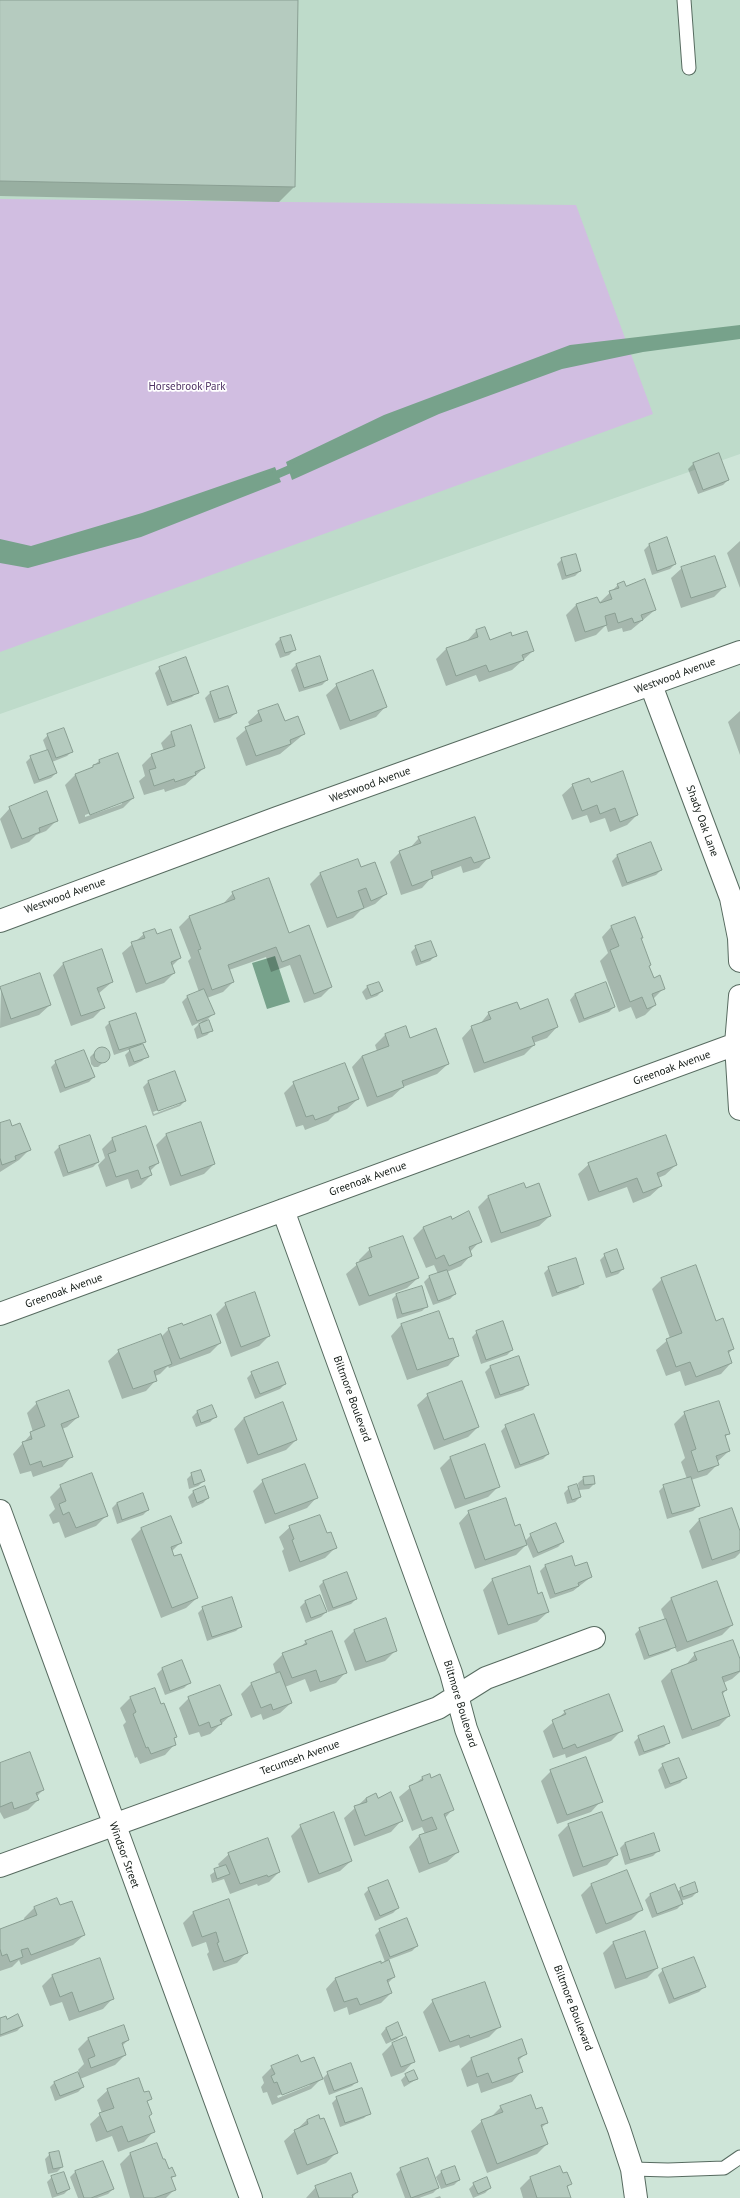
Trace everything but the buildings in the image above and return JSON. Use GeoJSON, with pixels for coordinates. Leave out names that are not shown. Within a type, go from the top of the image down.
{"type":"FeatureCollection","features":[{"type":"Feature","properties":{"kind":"street","name":"Westwood Avenue"},"geometry":{"type":"LineString","coordinates":[[0,921],[277,818],[740,652]]}},
{"type":"Feature","properties":{"kind":"street","name":"Shady Oak Lane"},"geometry":{"type":"LineString","coordinates":[[651,685],[731,898],[739,938],[740,961]]}},
{"type":"Feature","properties":{"kind":"street"},"geometry":{"type":"LineString","coordinates":[[740,996],[736,1044],[740,1109]]}},
{"type":"Feature","properties":{"kind":"street","name":"Greenoak Avenue"},"geometry":{"type":"LineString","coordinates":[[0,1314],[736,1044]]}},
{"type":"Feature","properties":{"kind":"street","name":"Biltmore Boulevard"},"geometry":{"type":"LineString","coordinates":[[283,1210],[451,1673],[466,1729],[619,2129],[632,2169],[636,2198]]}},
{"type":"Feature","properties":{"kind":"street","name":"Windsor Street"},"geometry":{"type":"LineString","coordinates":[[0,1511],[250,2198]]}},
{"type":"Feature","properties":{"kind":"street","name":"Tecumseh Avenue"},"geometry":{"type":"LineString","coordinates":[[0,1866],[438,1708],[486,1678],[594,1638]]}},
{"type":"Feature","properties":{"kind":"lane"},"geometry":{"type":"LineString","coordinates":[[684,0],[689,68]]}},
{"type":"Feature","properties":{"kind":"lane"},"geometry":{"type":"LineString","coordinates":[[632,2169],[668,2170],[724,2168],[740,2157]]}},
{"type":"Feature","properties":{"kind":"shaded area"},"geometry":{"type":"Polygon","coordinates":[[[0,0],[740,0],[740,454],[0,714],[0,0]]]}},
{"type":"Feature","properties":{"kind":"shaded area"},"geometry":{"type":"Polygon","coordinates":[[[740,325],[740,339],[643,352],[562,369],[439,414],[292,480],[286,462],[384,415],[570,345],[740,325]]]}},
{"type":"Feature","properties":{"kind":"shaded area"},"geometry":{"type":"Polygon","coordinates":[[[275,467],[281,482],[141,537],[28,568],[0,563],[0,539],[31,546],[142,513],[275,467]]]}},
{"type":"Feature","properties":{"kind":"shaded area"},"geometry":{"type":"Polygon","coordinates":[[[275,956],[290,1002],[267,1009],[252,963],[275,956]]]}},
{"type":"Feature","properties":{"kind":"green space","name":"Horsebrook Park"},"geometry":{"type":"Polygon","coordinates":[[[0,199],[576,205],[653,414],[0,652],[0,199]]]}},
{"type":"Feature","properties":{"kind":"waterway"},"geometry":{"type":"LineString","coordinates":[[269,478],[297,466]]}}]}
